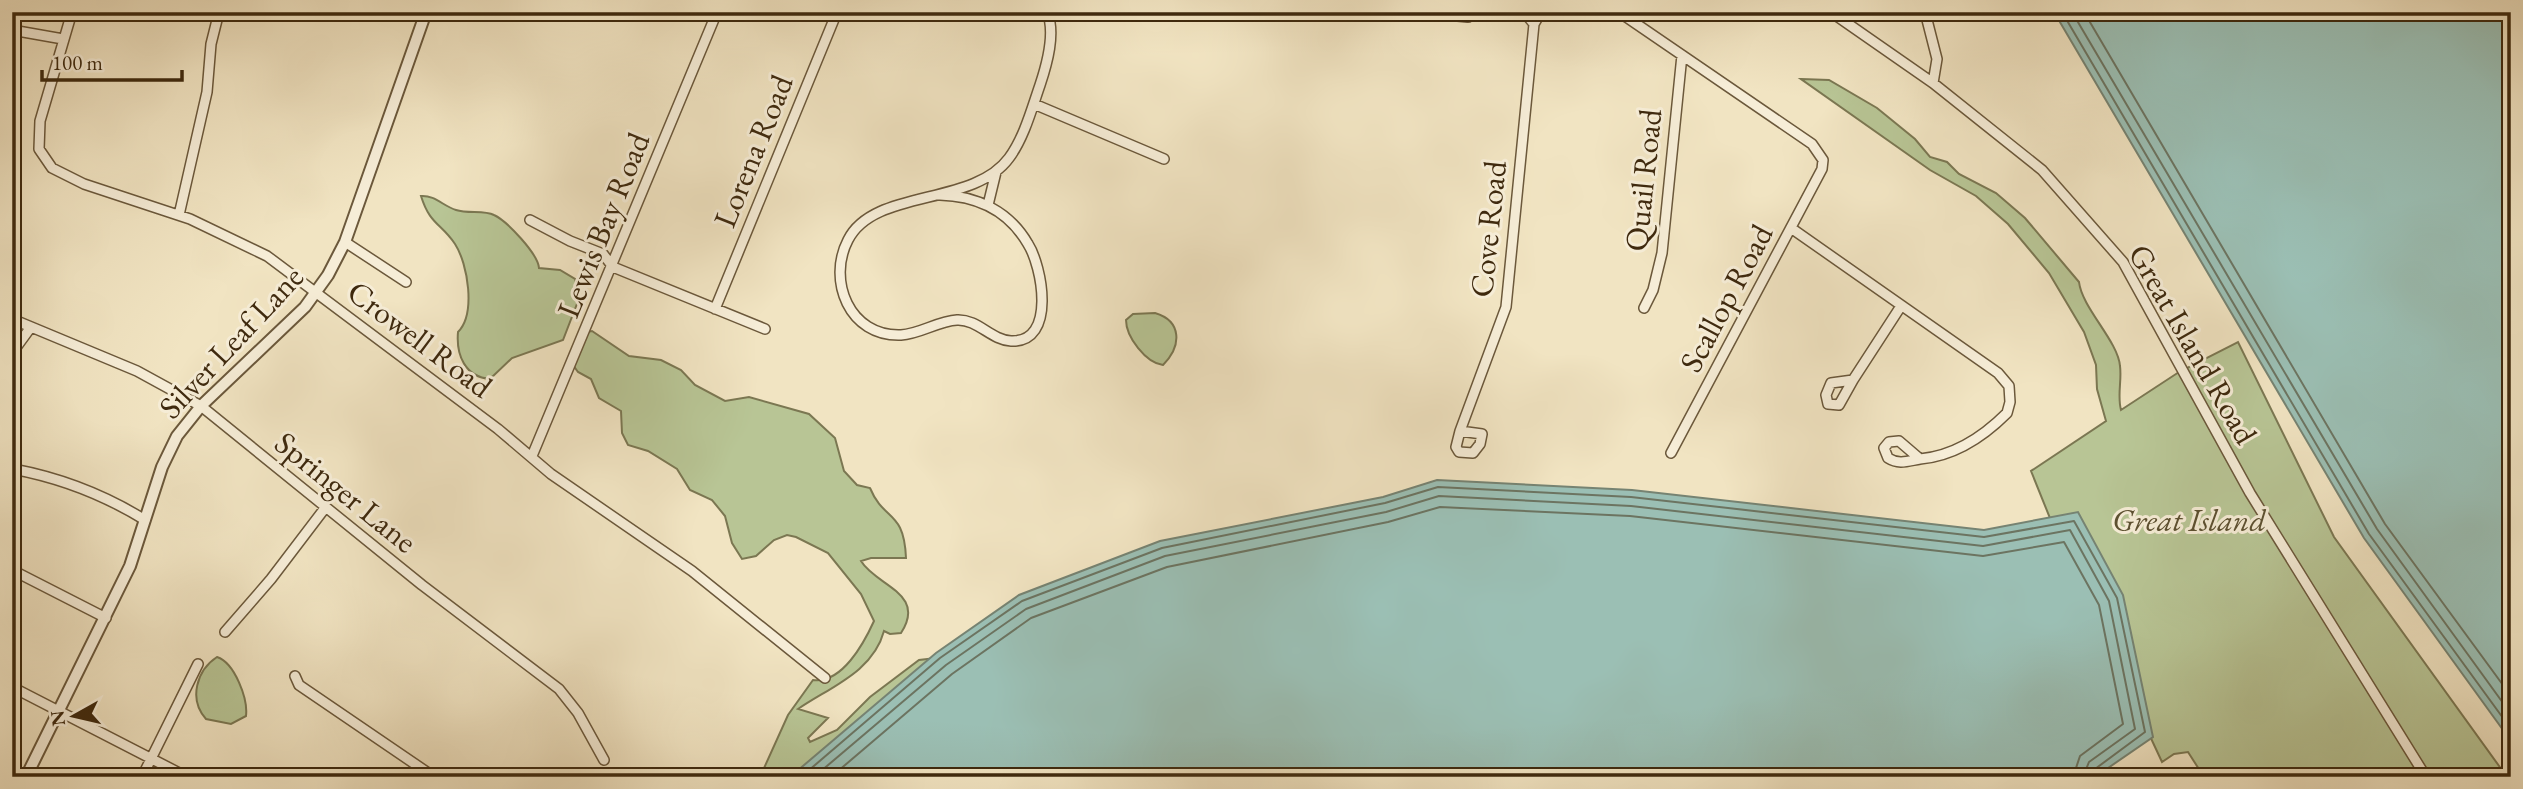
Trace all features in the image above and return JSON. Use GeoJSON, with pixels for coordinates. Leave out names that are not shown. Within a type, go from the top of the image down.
{"type":"FeatureCollection","features":[{"type":"Feature","properties":{"kind":"street","name":"Crowell Road"},"geometry":{"type":"LineString","coordinates":[[72,12],[40,121],[38,142],[44,161],[84,184],[179,215],[235,238],[267,256],[532,456],[551,474],[692,571],[825,678]]}},
{"type":"Feature","properties":{"kind":"street"},"geometry":{"type":"LineString","coordinates":[[179,215],[207,92],[211,44],[219,12]]}},
{"type":"Feature","properties":{"kind":"street","name":"Silver Leaf Lane"},"geometry":{"type":"LineString","coordinates":[[26,777],[130,566],[168,453],[184,424],[281,332],[316,291],[345,242],[426,12]]}},
{"type":"Feature","properties":{"kind":"street","name":"Lewis Bay Road"},"geometry":{"type":"LineString","coordinates":[[532,456],[717,12]]}},
{"type":"Feature","properties":{"kind":"street","name":"Lorena Road"},"geometry":{"type":"LineString","coordinates":[[715,309],[837,12]]}},
{"type":"Feature","properties":{"kind":"street"},"geometry":{"type":"LineString","coordinates":[[1426,12],[1489,12]]}},
{"type":"Feature","properties":{"kind":"street"},"geometry":{"type":"LineString","coordinates":[[1524,12],[1534,24]]}},
{"type":"Feature","properties":{"kind":"street","name":"Cove Road"},"geometry":{"type":"LineString","coordinates":[[1460,431],[1506,307],[1534,24],[1541,12]]}},
{"type":"Feature","properties":{"kind":"street"},"geometry":{"type":"LineString","coordinates":[[1619,12],[1682,55]]}},
{"type":"Feature","properties":{"kind":"street","name":"Great Island Road"},"geometry":{"type":"LineString","coordinates":[[1831,12],[1933,83],[2042,170],[2123,262],[2250,493],[2406,749],[2426,777]]}},
{"type":"Feature","properties":{"kind":"street"},"geometry":{"type":"LineString","coordinates":[[1925,12],[1937,59],[1933,83]]}},
{"type":"Feature","properties":{"kind":"street"},"geometry":{"type":"LineString","coordinates":[[940,195],[961,195],[988,205],[1016,226],[1040,269],[1043,307],[1030,333],[1012,341],[970,321],[957,320],[900,335],[870,326],[852,312],[839,281],[839,257],[850,234],[873,216],[940,195],[996,172],[1010,157],[1034,104],[1048,51],[1051,15]]}},
{"type":"Feature","properties":{"kind":"street"},"geometry":{"type":"LineString","coordinates":[[12,30],[63,39]]}},
{"type":"Feature","properties":{"kind":"street","name":"Scallop Road"},"geometry":{"type":"LineString","coordinates":[[1671,453],[1823,165],[1812,144],[1682,55]]}},
{"type":"Feature","properties":{"kind":"street","name":"Quail Road"},"geometry":{"type":"LineString","coordinates":[[1644,308],[1653,290],[1662,253],[1682,55]]}},
{"type":"Feature","properties":{"kind":"street"},"geometry":{"type":"LineString","coordinates":[[1034,104],[1164,159]]}},
{"type":"Feature","properties":{"kind":"street"},"geometry":{"type":"LineString","coordinates":[[988,205],[996,172]]}},
{"type":"Feature","properties":{"kind":"street"},"geometry":{"type":"LineString","coordinates":[[530,219],[570,242],[604,254],[613,267],[765,329]]}},
{"type":"Feature","properties":{"kind":"street"},"geometry":{"type":"LineString","coordinates":[[1791,228],[2006,380],[2010,393],[2007,413],[1947,455],[1920,459]]}},
{"type":"Feature","properties":{"kind":"street"},"geometry":{"type":"LineString","coordinates":[[345,242],[406,282]]}},
{"type":"Feature","properties":{"kind":"street"},"geometry":{"type":"LineString","coordinates":[[1853,380],[1901,306]]}},
{"type":"Feature","properties":{"kind":"street","name":"Springer Lane"},"geometry":{"type":"LineString","coordinates":[[12,320],[137,371],[201,406],[325,508],[559,689],[578,713],[604,760]]}},
{"type":"Feature","properties":{"kind":"street"},"geometry":{"type":"LineString","coordinates":[[12,353],[31,327]]}},
{"type":"Feature","properties":{"kind":"street"},"geometry":{"type":"LineString","coordinates":[[13,469],[54,477],[82,487],[145,520]]}},
{"type":"Feature","properties":{"kind":"street"},"geometry":{"type":"LineString","coordinates":[[225,632],[271,579],[325,508]]}},
{"type":"Feature","properties":{"kind":"street"},"geometry":{"type":"LineString","coordinates":[[12,570],[106,618]]}},
{"type":"Feature","properties":{"kind":"street"},"geometry":{"type":"LineString","coordinates":[[142,777],[198,664]]}},
{"type":"Feature","properties":{"kind":"street"},"geometry":{"type":"LineString","coordinates":[[295,676],[299,685],[434,777]]}},
{"type":"Feature","properties":{"kind":"street"},"geometry":{"type":"LineString","coordinates":[[12,687],[187,777]]}},
{"type":"Feature","properties":{"kind":"green space","name":"Great Island"},"geometry":{"type":"Polygon","coordinates":[[[1801,79],[1829,80],[1877,108],[1915,139],[1930,157],[1947,162],[1959,174],[1996,193],[2025,218],[2079,282],[2086,303],[2118,356],[2121,410],[2179,372],[2238,342],[2334,537],[2507,777],[2204,777],[2188,752],[2174,754],[2162,762],[2060,543],[2031,471],[2106,421],[2097,389],[2096,365],[2084,332],[2049,273],[2008,224],[1976,196],[1930,170],[1801,79]]]}},
{"type":"Feature","properties":{"kind":"green space"},"geometry":{"type":"Polygon","coordinates":[[[421,196],[431,197],[456,210],[494,215],[521,239],[539,268],[560,270],[575,279],[580,296],[563,340],[512,358],[490,379],[468,369],[461,356],[458,341],[458,332],[464,324],[468,302],[463,264],[455,244],[432,218],[421,196]]]}},
{"type":"Feature","properties":{"kind":"green space"},"geometry":{"type":"Polygon","coordinates":[[[1155,313],[1170,322],[1176,335],[1174,350],[1163,365],[1150,360],[1138,348],[1127,327],[1126,320],[1133,314],[1155,313]]]}},
{"type":"Feature","properties":{"kind":"green space"},"geometry":{"type":"Polygon","coordinates":[[[592,331],[629,356],[661,360],[681,370],[695,385],[725,401],[749,397],[809,414],[835,438],[844,471],[857,485],[870,488],[875,499],[897,523],[902,531],[906,558],[871,558],[861,561],[868,570],[904,599],[908,608],[901,633],[890,634],[884,631],[878,645],[860,668],[798,709],[828,718],[808,738],[810,742],[837,730],[870,697],[919,660],[945,657],[878,777],[760,777],[788,715],[813,680],[824,680],[842,669],[858,650],[874,621],[861,594],[828,553],[787,535],[774,540],[756,556],[742,559],[732,543],[725,516],[712,500],[690,490],[677,469],[648,451],[628,445],[622,433],[621,411],[599,398],[591,379],[578,372],[573,365],[583,333],[592,331]]]}},
{"type":"Feature","properties":{"kind":"green space"},"geometry":{"type":"Polygon","coordinates":[[[217,657],[235,674],[245,700],[246,716],[231,724],[206,719],[197,703],[200,677],[204,669],[217,657]]]}},
{"type":"Feature","properties":{"kind":"water"},"geometry":{"type":"Polygon","coordinates":[[[2054,12],[2511,12],[2511,741],[2364,538],[2054,12]]]}},
{"type":"Feature","properties":{"kind":"water"},"geometry":{"type":"Polygon","coordinates":[[[1437,480],[1632,490],[1984,530],[2078,512],[2123,595],[2153,737],[2095,777],[790,777],[936,653],[1019,595],[1160,541],[1383,497],[1437,480]]]}}]}
